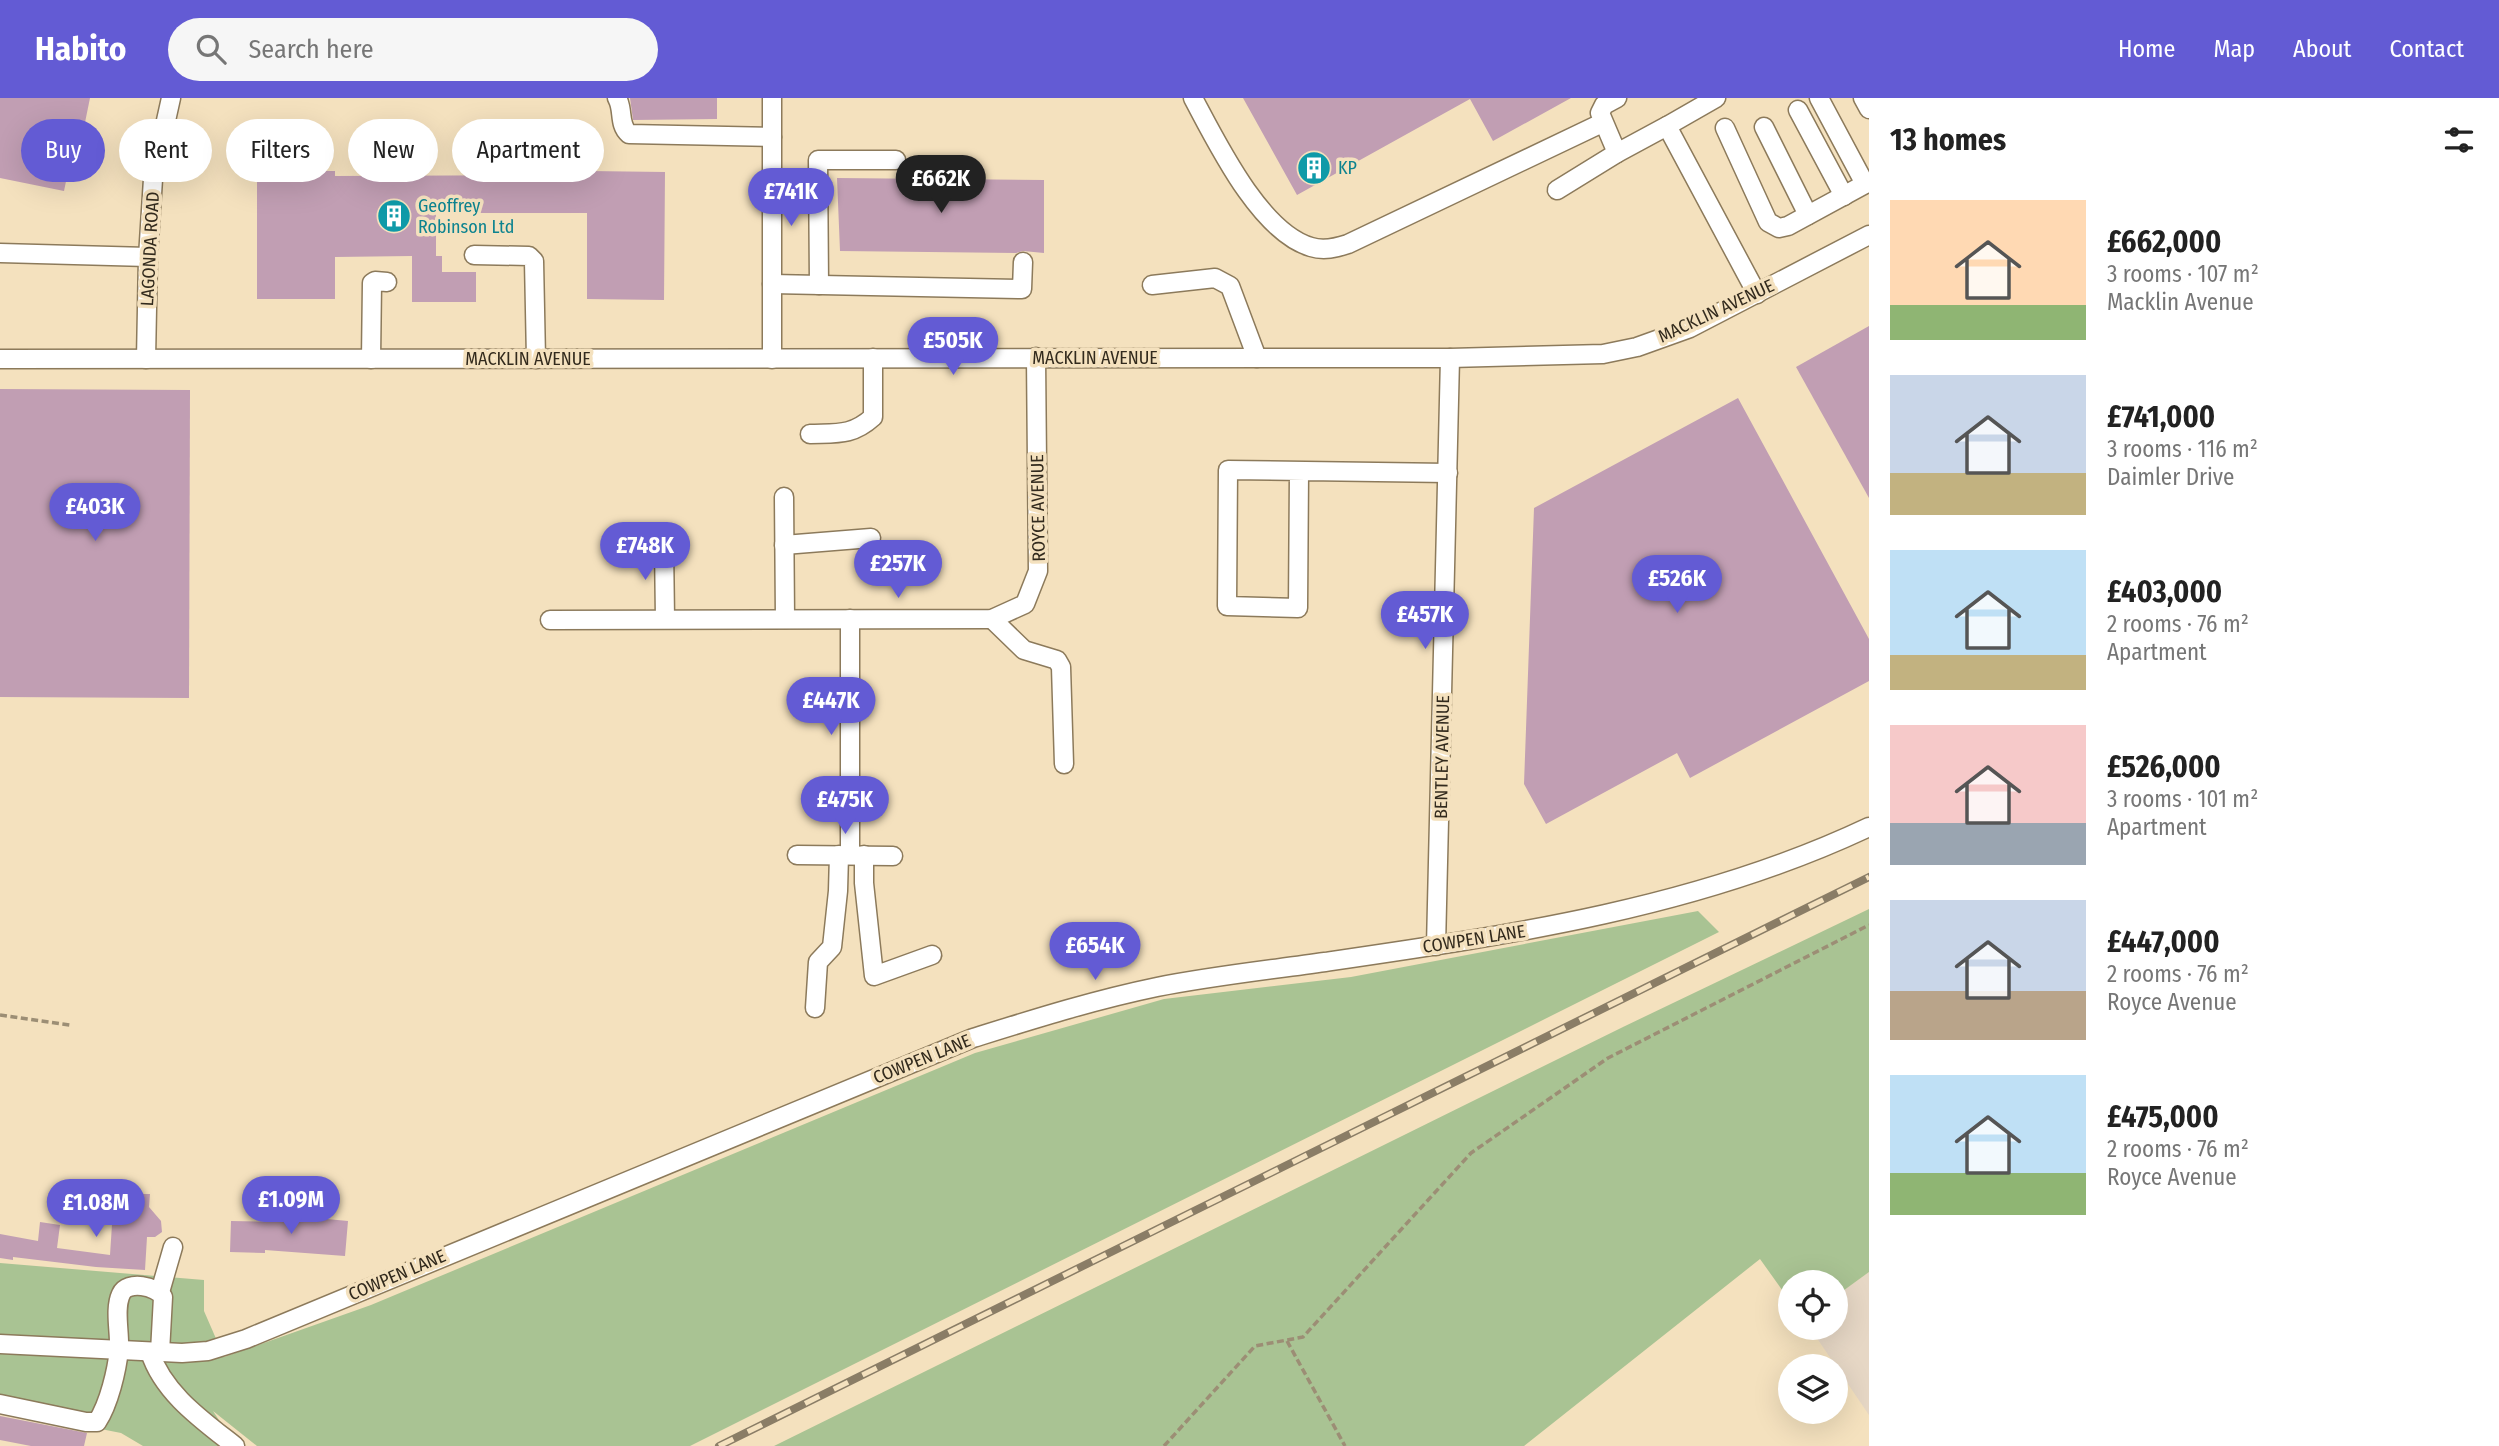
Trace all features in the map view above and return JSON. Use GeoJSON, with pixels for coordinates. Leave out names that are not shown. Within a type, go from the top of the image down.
{"type":"FeatureCollection","features":[{"type":"Feature","properties":{"kind":"street","name":"LAGONDA ROAD"},"geometry":{"type":"LineString","coordinates":[[146,359],[153,178],[171,98]]}},
{"type":"Feature","properties":{"kind":"street"},"geometry":{"type":"LineString","coordinates":[[617,98],[620,102],[623,127],[629,134],[772,137]]}},
{"type":"Feature","properties":{"kind":"street"},"geometry":{"type":"LineString","coordinates":[[772,98],[772,359]]}},
{"type":"Feature","properties":{"kind":"street"},"geometry":{"type":"LineString","coordinates":[[1193,98],[1245,187],[1268,217],[1289,236],[1312,247],[1332,249],[1348,244],[1602,123]]}},
{"type":"Feature","properties":{"kind":"street"},"geometry":{"type":"LineString","coordinates":[[1617,98],[1604,105],[1600,113],[1617,153]]}},
{"type":"Feature","properties":{"kind":"street"},"geometry":{"type":"LineString","coordinates":[[1557,190],[1716,98]]}},
{"type":"Feature","properties":{"kind":"street"},"geometry":{"type":"LineString","coordinates":[[1725,128],[1768,222],[1779,228],[1788,226],[1867,183],[1819,98]]}},
{"type":"Feature","properties":{"kind":"street"},"geometry":{"type":"LineString","coordinates":[[1863,98],[1869,109]]}},
{"type":"Feature","properties":{"kind":"street"},"geometry":{"type":"LineString","coordinates":[[1798,110],[1843,196]]}},
{"type":"Feature","properties":{"kind":"street"},"geometry":{"type":"LineString","coordinates":[[1667,127],[1757,294]]}},
{"type":"Feature","properties":{"kind":"street"},"geometry":{"type":"LineString","coordinates":[[1764,127],[1808,215]]}},
{"type":"Feature","properties":{"kind":"street"},"geometry":{"type":"LineString","coordinates":[[819,285],[818,160],[896,160]]}},
{"type":"Feature","properties":{"kind":"street","name":"MACKLIN AVENUE"},"geometry":{"type":"LineString","coordinates":[[0,359],[1450,358],[1603,354],[1637,347],[1690,328],[1869,235]]}},
{"type":"Feature","properties":{"kind":"street"},"geometry":{"type":"LineString","coordinates":[[0,253],[148,257]]}},
{"type":"Feature","properties":{"kind":"street"},"geometry":{"type":"LineString","coordinates":[[474,255],[529,256],[534,261],[536,359]]}},
{"type":"Feature","properties":{"kind":"street"},"geometry":{"type":"LineString","coordinates":[[772,284],[1022,289],[1023,262]]}},
{"type":"Feature","properties":{"kind":"street"},"geometry":{"type":"LineString","coordinates":[[1153,285],[1215,278],[1230,286],[1256,358]]}},
{"type":"Feature","properties":{"kind":"street"},"geometry":{"type":"LineString","coordinates":[[370,359],[372,283],[387,282]]}},
{"type":"Feature","properties":{"kind":"street"},"geometry":{"type":"LineString","coordinates":[[810,434],[849,433],[862,427],[873,417],[873,358]]}},
{"type":"Feature","properties":{"kind":"street","name":"ROYCE AVENUE"},"geometry":{"type":"LineString","coordinates":[[550,620],[992,618],[1025,604],[1038,572],[1036,358]]}},
{"type":"Feature","properties":{"kind":"street","name":"BENTLEY AVENUE"},"geometry":{"type":"LineString","coordinates":[[1436,946],[1450,358]]}},
{"type":"Feature","properties":{"kind":"street"},"geometry":{"type":"LineString","coordinates":[[1299,472],[1298,608],[1227,606],[1228,470],[1448,473]]}},
{"type":"Feature","properties":{"kind":"street"},"geometry":{"type":"LineString","coordinates":[[784,497],[785,619]]}},
{"type":"Feature","properties":{"kind":"street"},"geometry":{"type":"LineString","coordinates":[[784,545],[871,538]]}},
{"type":"Feature","properties":{"kind":"street"},"geometry":{"type":"LineString","coordinates":[[664,546],[664,619]]}},
{"type":"Feature","properties":{"kind":"street"},"geometry":{"type":"LineString","coordinates":[[992,618],[1024,650],[1057,660],[1060,667],[1064,764]]}},
{"type":"Feature","properties":{"kind":"street"},"geometry":{"type":"LineString","coordinates":[[850,619],[851,855],[865,895],[874,976],[932,955]]}},
{"type":"Feature","properties":{"kind":"street","name":"COWPEN LANE"},"geometry":{"type":"LineString","coordinates":[[0,1344],[118,1351],[208,1351],[246,1339],[973,1038],[1057,1011],[1159,987],[1436,946],[1576,922],[1753,874],[1869,827]]}},
{"type":"Feature","properties":{"kind":"street"},"geometry":{"type":"LineString","coordinates":[[797,855],[893,856]]}},
{"type":"Feature","properties":{"kind":"street"},"geometry":{"type":"LineString","coordinates":[[815,1008],[818,962],[832,947],[838,891],[851,855]]}},
{"type":"Feature","properties":{"kind":"street"},"geometry":{"type":"LineString","coordinates":[[173,1247],[160,1292],[164,1302],[155,1352],[156,1370],[198,1417],[235,1446]]}},
{"type":"Feature","properties":{"kind":"street"},"geometry":{"type":"LineString","coordinates":[[0,1404],[97,1422],[105,1410],[118,1351],[119,1300],[123,1290],[128,1287],[146,1287],[160,1292]]}},
{"type":"Feature","properties":{"kind":"path"},"geometry":{"type":"LineString","coordinates":[[1164,1446],[1255,1346],[1303,1337],[1471,1153],[1608,1058],[1869,925]]}},
{"type":"Feature","properties":{"kind":"path"},"geometry":{"type":"LineString","coordinates":[[0,1015],[70,1025]]}},
{"type":"Feature","properties":{"kind":"path"},"geometry":{"type":"LineString","coordinates":[[1286,1340],[1345,1446]]}},
{"type":"Feature","properties":{"kind":"shaded area"},"geometry":{"type":"Polygon","coordinates":[[[1869,1272],[1869,1415],[1848,1384],[1848,1354],[1828,1354],[1818,1340],[1848,1340],[1848,1287],[1869,1272]]]}},
{"type":"Feature","properties":{"kind":"green space"},"geometry":{"type":"Polygon","coordinates":[[[1869,909],[1869,1272],[1848,1287],[1848,1270],[1778,1270],[1778,1284],[1760,1259],[1524,1446],[774,1446],[1623,1027],[1869,909]]]}},
{"type":"Feature","properties":{"kind":"green space"},"geometry":{"type":"Polygon","coordinates":[[[1698,911],[1719,932],[690,1446],[257,1446],[213,1411],[236,1446],[143,1446],[121,1433],[0,1409],[0,1263],[204,1280],[204,1311],[224,1357],[371,1305],[975,1053],[1164,999],[1351,977],[1698,911]]]}},
{"type":"Feature","properties":{"kind":"building"},"geometry":{"type":"Polygon","coordinates":[[[0,98],[90,98],[86,119],[21,119],[21,182],[66,182],[64,191],[0,178],[0,98]]]}},
{"type":"Feature","properties":{"kind":"building"},"geometry":{"type":"Polygon","coordinates":[[[630,98],[717,98],[717,119],[633,120],[630,98]]]}},
{"type":"Feature","properties":{"kind":"building","name":"KP"},"geometry":{"type":"Polygon","coordinates":[[[1243,98],[1571,98],[1493,141],[1470,99],[1297,195],[1243,98]]]}},
{"type":"Feature","properties":{"kind":"building"},"geometry":{"type":"Polygon","coordinates":[[[334,171],[335,176],[348,176],[348,182],[438,182],[438,176],[452,176],[452,182],[604,182],[604,171],[665,172],[664,300],[587,299],[587,213],[436,213],[436,256],[442,256],[442,272],[476,272],[476,302],[412,302],[412,256],[335,257],[335,299],[257,299],[257,182],[334,182],[334,171]]]}},
{"type":"Feature","properties":{"kind":"building"},"geometry":{"type":"Polygon","coordinates":[[[837,178],[1044,180],[1044,253],[840,251],[837,178]]]}},
{"type":"Feature","properties":{"kind":"building"},"geometry":{"type":"Polygon","coordinates":[[[1869,326],[1869,498],[1796,367],[1869,326]]]}},
{"type":"Feature","properties":{"kind":"building"},"geometry":{"type":"Polygon","coordinates":[[[0,389],[190,390],[189,698],[0,697],[0,389]]]}},
{"type":"Feature","properties":{"kind":"building"},"geometry":{"type":"Polygon","coordinates":[[[1738,398],[1869,639],[1869,681],[1690,778],[1677,753],[1546,824],[1524,784],[1534,508],[1738,398]]]}},
{"type":"Feature","properties":{"kind":"building"},"geometry":{"type":"Polygon","coordinates":[[[114,1194],[150,1194],[149,1207],[161,1221],[162,1232],[155,1237],[147,1237],[145,1270],[0,1258],[0,1234],[38,1241],[40,1222],[60,1225],[57,1248],[110,1255],[114,1194]]]}},
{"type":"Feature","properties":{"kind":"building"},"geometry":{"type":"Polygon","coordinates":[[[284,1215],[348,1221],[345,1256],[265,1250],[265,1253],[230,1252],[231,1221],[283,1222],[284,1215]]]}},
{"type":"Feature","properties":{"kind":"building"},"geometry":{"type":"Polygon","coordinates":[[[0,1416],[87,1433],[84,1446],[31,1446],[0,1440],[0,1416]]]}},
{"type":"Feature","properties":{"kind":"railway"},"geometry":{"type":"LineString","coordinates":[[719,1446],[1869,877]]}},
{"type":"Feature","properties":{"kind":"place","name":"KP"},"geometry":{"type":"Point","coordinates":[1314,168]}},
{"type":"Feature","properties":{"kind":"place","name":"Geoffrey Robinson Ltd"},"geometry":{"type":"Point","coordinates":[394,216]}}]}
